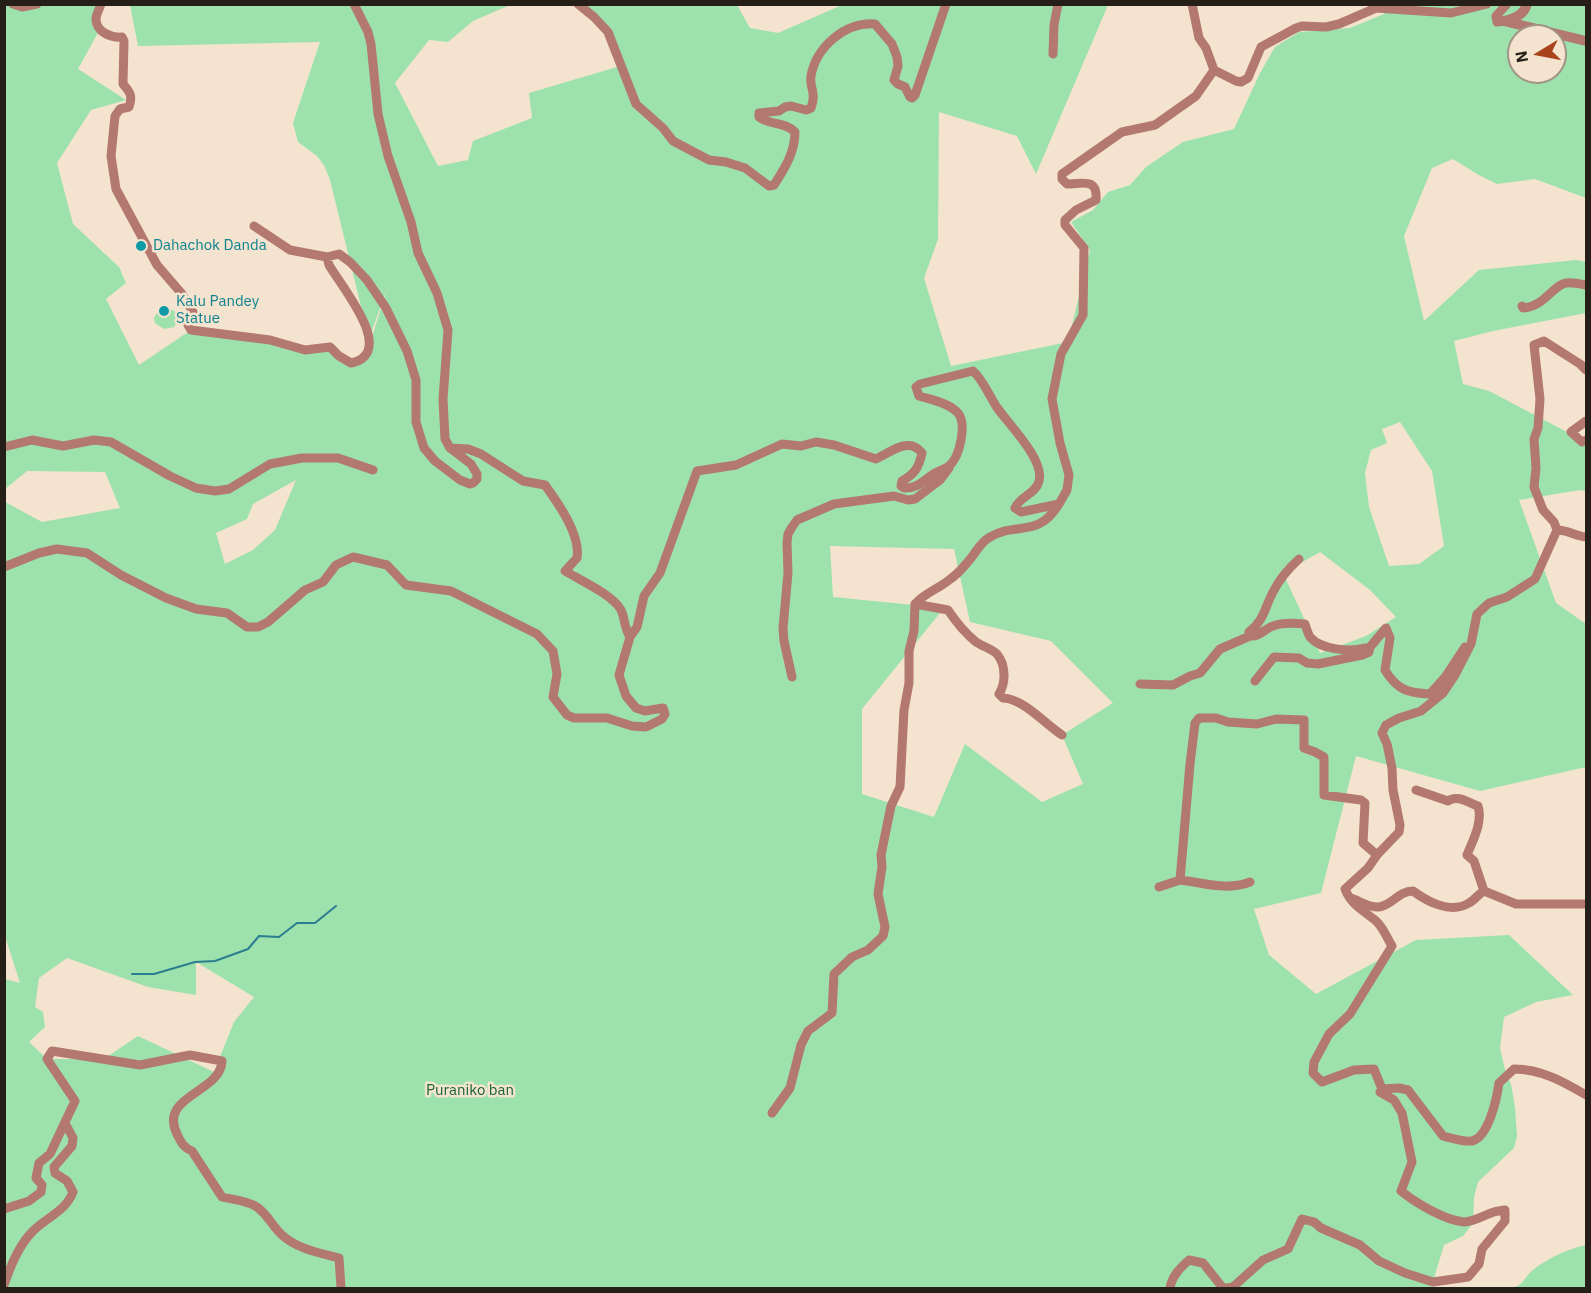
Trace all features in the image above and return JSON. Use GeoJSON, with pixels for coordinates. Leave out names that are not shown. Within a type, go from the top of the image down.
{"type":"FeatureCollection","features":[{"type":"Feature","properties":{"kind":"street"},"geometry":{"type":"LineString","coordinates":[[13,4],[22,7],[37,4]]}},
{"type":"Feature","properties":{"kind":"street"},"geometry":{"type":"LineString","coordinates":[[101,4],[96,19],[98,27],[102,32],[122,38],[124,41],[123,84],[131,93],[132,99],[129,107],[120,109],[115,116],[111,156],[116,189],[158,265],[191,308],[193,312],[188,325],[191,330],[270,340],[305,350],[330,347],[351,363],[358,362],[366,356],[370,344],[368,329],[329,265],[327,257]]}},
{"type":"Feature","properties":{"kind":"street"},"geometry":{"type":"LineString","coordinates":[[254,226],[290,250],[327,257],[339,254],[350,261],[367,280],[386,308],[413,368],[416,380],[416,422],[429,455],[460,480],[473,483],[477,479],[477,474],[471,464],[450,448],[446,439],[443,399],[448,330],[437,293],[418,253],[411,222],[388,156],[378,114],[368,32],[354,4]]}},
{"type":"Feature","properties":{"kind":"street"},"geometry":{"type":"LineString","coordinates":[[578,4],[608,32],[636,104],[674,141],[709,160],[745,168],[769,186],[774,185],[790,158],[795,132],[791,127],[763,121],[759,113],[779,111],[791,106],[806,110],[811,108],[815,98],[810,82],[815,63],[842,31],[854,25],[869,23],[875,24],[892,44],[898,66],[894,80],[905,87],[912,98],[915,95],[946,4]]}},
{"type":"Feature","properties":{"kind":"street"},"geometry":{"type":"LineString","coordinates":[[1053,54],[1054,25],[1058,4]]}},
{"type":"Feature","properties":{"kind":"street"},"geometry":{"type":"LineString","coordinates":[[1192,4],[1199,38],[1206,48],[1214,70],[1241,82],[1248,78],[1261,47],[1302,26],[1326,27],[1339,24],[1376,8],[1450,13],[1487,4]]}},
{"type":"Feature","properties":{"kind":"street"},"geometry":{"type":"LineString","coordinates":[[1507,4],[1496,16],[1497,22],[1511,20],[1523,13],[1527,4]]}},
{"type":"Feature","properties":{"kind":"street"},"geometry":{"type":"LineString","coordinates":[[1504,21],[1587,41]]}},
{"type":"Feature","properties":{"kind":"street"},"geometry":{"type":"LineString","coordinates":[[772,1113],[790,1088],[801,1045],[808,1031],[832,1013],[834,974],[852,957],[868,950],[883,936],[885,927],[878,894],[881,855],[891,806],[900,787],[904,710],[909,683],[909,651],[914,631],[915,604],[950,580],[966,564],[977,547],[989,537],[1036,526],[1047,520],[1067,490],[1069,475],[1052,399],[1061,354],[1083,315],[1084,248],[1065,225],[1065,220],[1076,210],[1096,200],[1096,194],[1093,186],[1086,182],[1067,184],[1062,179],[1062,174],[1122,132],[1155,125],[1197,96],[1214,70]]}},
{"type":"Feature","properties":{"kind":"street"},"geometry":{"type":"LineString","coordinates":[[1522,306],[1531,308],[1552,295],[1564,283],[1587,285]]}},
{"type":"Feature","properties":{"kind":"street"},"geometry":{"type":"LineString","coordinates":[[1170,1288],[1179,1269],[1190,1260],[1203,1263],[1225,1288],[1233,1287],[1263,1260],[1288,1249],[1302,1219],[1314,1222],[1321,1228],[1360,1245],[1374,1258],[1394,1268],[1433,1282],[1468,1277],[1479,1264],[1482,1249],[1505,1221],[1505,1210],[1491,1212],[1484,1217],[1465,1222],[1415,1202],[1401,1191],[1412,1162],[1402,1113],[1394,1101],[1380,1092],[1382,1089],[1374,1069],[1354,1070],[1322,1082],[1313,1073],[1314,1062],[1329,1034],[1350,1014],[1392,946],[1377,922],[1348,898],[1346,889],[1368,868],[1399,832],[1391,760],[1382,733],[1386,725],[1421,711],[1443,693],[1469,647],[1478,615],[1489,603],[1507,597],[1535,579],[1557,530],[1554,522],[1543,510],[1534,487],[1536,468],[1534,439],[1538,428],[1539,409],[1534,345],[1544,342],[1587,370]]}},
{"type":"Feature","properties":{"kind":"street"},"geometry":{"type":"LineString","coordinates":[[792,676],[783,628],[788,573],[788,534],[797,520],[834,504],[894,496],[908,500],[915,499],[940,480],[961,446],[960,416],[946,405],[920,396],[916,387],[920,384],[973,372],[978,376],[997,409],[1027,446],[1040,473],[1035,489],[1019,501],[1015,508],[1021,512],[1059,504]]}},
{"type":"Feature","properties":{"kind":"street"},"geometry":{"type":"LineString","coordinates":[[1587,421],[1571,432],[1582,442],[1587,440]]}},
{"type":"Feature","properties":{"kind":"street"},"geometry":{"type":"LineString","coordinates":[[4,447],[32,440],[63,446],[94,441],[111,442],[170,476],[196,488],[215,491],[229,489],[270,464],[302,458],[338,458],[373,471]]}},
{"type":"Feature","properties":{"kind":"street"},"geometry":{"type":"LineString","coordinates":[[4,567],[19,560],[57,549],[87,553],[121,575],[166,598],[196,609],[227,613],[247,627],[258,627],[287,608],[305,590],[323,582],[336,565],[353,557],[371,560],[387,564],[406,585],[451,591],[537,634],[553,651],[557,674],[553,697],[567,714],[574,718],[607,718],[632,726],[646,727],[662,719],[665,714],[663,708],[645,711],[636,708],[626,696],[619,675],[630,637],[637,627],[644,596],[660,573],[697,471],[736,465],[782,444],[801,446],[816,442],[834,445],[876,459],[905,445],[912,445],[922,453],[918,468],[902,481],[901,486],[904,488],[918,486],[934,473],[950,466]]}},
{"type":"Feature","properties":{"kind":"street"},"geometry":{"type":"LineString","coordinates":[[450,448],[468,449],[481,454],[523,480],[545,485],[570,523],[576,543],[577,558],[565,571],[611,598],[622,611],[625,629],[630,637]]}},
{"type":"Feature","properties":{"kind":"street"},"geometry":{"type":"LineString","coordinates":[[1557,530],[1565,530],[1577,536],[1587,537]]}},
{"type":"Feature","properties":{"kind":"street"},"geometry":{"type":"LineString","coordinates":[[1250,636],[1249,632],[1261,622],[1272,592],[1283,573],[1299,559]]}},
{"type":"Feature","properties":{"kind":"street"},"geometry":{"type":"LineString","coordinates":[[915,604],[948,610],[959,626],[997,655],[1005,675],[1004,686],[999,694],[1040,716],[1062,735]]}},
{"type":"Feature","properties":{"kind":"street"},"geometry":{"type":"LineString","coordinates":[[1140,684],[1173,685],[1200,673],[1220,649],[1250,636],[1258,636],[1273,626],[1283,623],[1305,624],[1311,638],[1328,646],[1348,651],[1370,647]]}},
{"type":"Feature","properties":{"kind":"street"},"geometry":{"type":"LineString","coordinates":[[1255,681],[1274,657],[1299,658],[1306,663],[1318,664],[1362,655],[1369,652],[1370,647],[1386,628],[1390,638],[1385,670],[1391,679],[1408,693],[1430,694],[1446,676],[1466,646],[1469,647]]}},
{"type":"Feature","properties":{"kind":"street"},"geometry":{"type":"LineString","coordinates":[[1180,880],[1190,764],[1195,723],[1198,718],[1216,718],[1228,722],[1257,724],[1276,719],[1304,720],[1304,748],[1324,757],[1324,795],[1361,800],[1365,803],[1363,843],[1377,855]]}},
{"type":"Feature","properties":{"kind":"street"},"geometry":{"type":"LineString","coordinates":[[1416,790],[1448,801],[1457,798],[1478,806],[1479,823],[1467,855],[1474,861],[1484,891]]}},
{"type":"Feature","properties":{"kind":"street"},"geometry":{"type":"LineString","coordinates":[[1159,887],[1180,880],[1222,887],[1237,887],[1250,882]]}},
{"type":"Feature","properties":{"kind":"street"},"geometry":{"type":"LineString","coordinates":[[1348,898],[1378,907],[1388,904],[1398,895],[1413,891],[1428,902],[1459,907],[1471,902],[1484,891],[1516,904],[1587,904]]}},
{"type":"Feature","properties":{"kind":"street"},"geometry":{"type":"LineString","coordinates":[[4,1209],[29,1201],[41,1192],[42,1185],[36,1178],[36,1170],[39,1163],[50,1154],[75,1101],[46,1059],[52,1052],[140,1065],[190,1055],[222,1061],[222,1069],[211,1082],[181,1102],[174,1114],[173,1126],[177,1136],[184,1148],[192,1151],[222,1197],[245,1201],[258,1207],[281,1235],[292,1243],[311,1251],[339,1258],[341,1288]]}},
{"type":"Feature","properties":{"kind":"street"},"geometry":{"type":"LineString","coordinates":[[1382,1089],[1408,1090],[1443,1136],[1471,1141],[1481,1136],[1488,1124],[1498,1083],[1514,1069],[1529,1069],[1559,1079],[1587,1095]]}},
{"type":"Feature","properties":{"kind":"street"},"geometry":{"type":"LineString","coordinates":[[4,1284],[23,1243],[34,1229],[70,1202],[73,1192],[67,1181],[55,1173],[54,1167],[72,1146],[73,1138],[65,1123]]}},
{"type":"Feature","properties":{"kind":"green space","name":"Puraniko ban"},"geometry":{"type":"Polygon","coordinates":[[[5,5],[96,5],[100,29],[78,69],[126,100],[91,110],[57,163],[73,224],[119,267],[126,283],[106,299],[139,365],[191,330],[305,350],[330,347],[351,363],[366,356],[388,286],[369,339],[330,180],[324,165],[317,156],[298,142],[293,123],[320,42],[138,46],[130,5],[510,5],[473,21],[448,42],[429,40],[395,83],[438,166],[468,160],[473,141],[532,118],[529,93],[617,67],[608,32],[577,5],[737,5],[750,28],[778,33],[842,5],[1108,5],[1036,174],[1017,136],[939,112],[938,239],[924,278],[951,366],[1068,342],[1090,250],[1071,222],[1093,210],[1108,192],[1130,185],[1146,167],[1183,142],[1234,129],[1275,47],[1299,32],[1350,28],[1384,14],[1383,5],[1586,5],[1586,198],[1535,179],[1497,184],[1453,159],[1432,168],[1404,236],[1424,321],[1479,270],[1576,260],[1586,262],[1586,313],[1454,341],[1463,384],[1489,391],[1586,442],[1586,491],[1519,500],[1556,603],[1586,624],[1586,767],[1480,791],[1356,756],[1321,893],[1254,909],[1269,955],[1316,994],[1416,940],[1509,935],[1573,995],[1536,1002],[1504,1017],[1500,1048],[1515,1107],[1517,1136],[1514,1148],[1478,1182],[1474,1197],[1473,1223],[1463,1236],[1444,1245],[1431,1288],[5,1288],[5,979],[20,983],[4,933],[5,502],[42,522],[120,508],[105,472],[27,471],[5,489],[5,5]],[[1400,422],[1382,429],[1387,443],[1371,450],[1365,473],[1369,507],[1389,566],[1419,564],[1444,546],[1432,471],[1400,422]],[[296,480],[253,504],[247,519],[216,533],[225,564],[253,550],[275,530],[296,480]],[[830,546],[833,597],[944,608],[862,709],[862,794],[934,817],[965,744],[1042,802],[1083,784],[1062,735],[1113,703],[1051,641],[970,622],[954,549],[830,546]],[[1320,552],[1283,573],[1320,653],[1366,636],[1396,617],[1370,590],[1320,552]],[[67,958],[39,978],[35,1007],[43,1012],[45,1027],[29,1042],[47,1059],[104,1059],[138,1036],[214,1072],[234,1022],[254,997],[196,962],[196,995],[148,987],[67,958]]]}},
{"type":"Feature","properties":{"kind":"green space"},"geometry":{"type":"Polygon","coordinates":[[[168,308],[178,313],[180,317],[174,327],[164,329],[155,323],[154,318],[159,310],[168,308]]]}},
{"type":"Feature","properties":{"kind":"green space"},"geometry":{"type":"Polygon","coordinates":[[[1586,1245],[1586,1288],[1511,1288],[1521,1283],[1538,1266],[1566,1251],[1586,1245]]]}},
{"type":"Feature","properties":{"kind":"waterway"},"geometry":{"type":"LineString","coordinates":[[132,974],[154,974],[195,962],[215,961],[248,949],[259,936],[279,937],[297,923],[315,923],[336,906]]}},
{"type":"Feature","properties":{"kind":"place","name":"Dahachok Danda"},"geometry":{"type":"Point","coordinates":[141,246]}},
{"type":"Feature","properties":{"kind":"place","name":"Kalu Pandey Statue"},"geometry":{"type":"Point","coordinates":[164,311]}}]}
